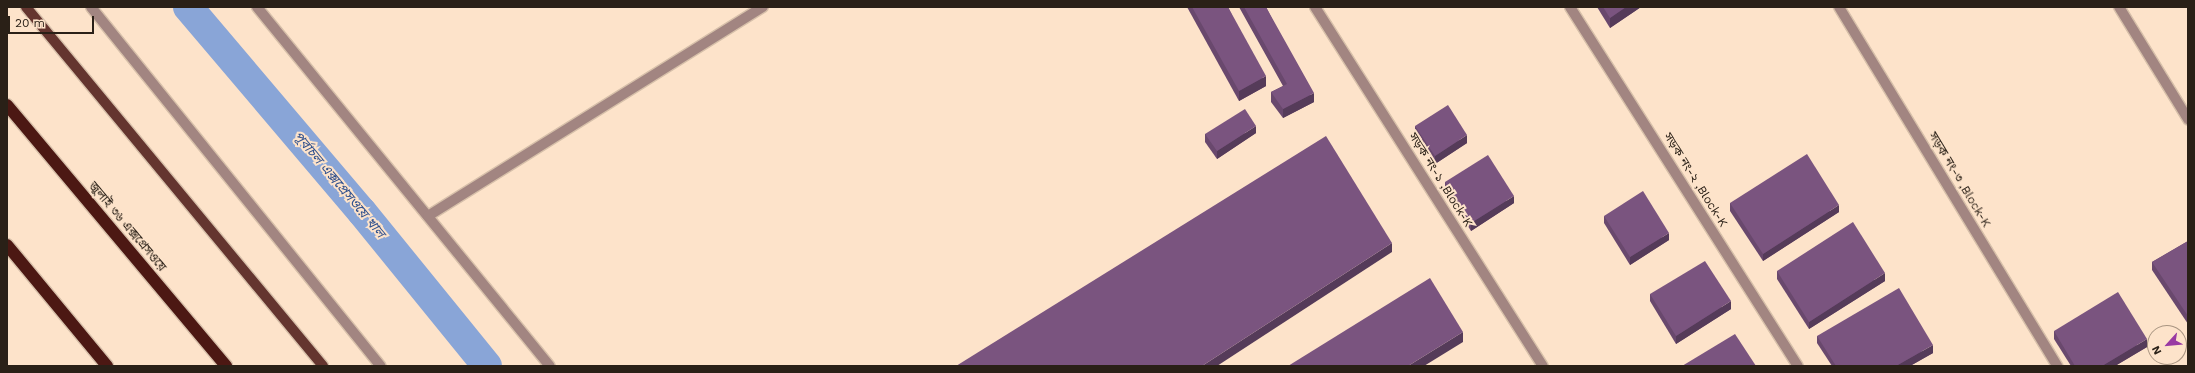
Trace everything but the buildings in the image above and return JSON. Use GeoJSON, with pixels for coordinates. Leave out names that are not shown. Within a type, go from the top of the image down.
{"type":"FeatureCollection","features":[{"type":"Feature","properties":{"kind":"highway","name":"জুলাই ৩৬ এক্সপ্রেসওয়ে"},"geometry":{"type":"LineString","coordinates":[[7,105],[226,366]]}},
{"type":"Feature","properties":{"kind":"highway"},"geometry":{"type":"LineString","coordinates":[[7,245],[107,366]]}},
{"type":"Feature","properties":{"kind":"main road"},"geometry":{"type":"LineString","coordinates":[[26,7],[323,366]]}},
{"type":"Feature","properties":{"kind":"street"},"geometry":{"type":"LineString","coordinates":[[91,7],[381,366]]}},
{"type":"Feature","properties":{"kind":"street"},"geometry":{"type":"LineString","coordinates":[[257,7],[550,366]]}},
{"type":"Feature","properties":{"kind":"street"},"geometry":{"type":"LineString","coordinates":[[428,216],[763,7]]}},
{"type":"Feature","properties":{"kind":"street","name":"সড়ক নং-১ ,Block-K"},"geometry":{"type":"LineString","coordinates":[[1315,7],[1543,366]]}},
{"type":"Feature","properties":{"kind":"street","name":"সড়ক নং-২ ,Block-K"},"geometry":{"type":"LineString","coordinates":[[1570,7],[1798,366]]}},
{"type":"Feature","properties":{"kind":"street","name":"সড়ক নং-৩ ,Block-K"},"geometry":{"type":"LineString","coordinates":[[1839,7],[2057,366]]}},
{"type":"Feature","properties":{"kind":"street"},"geometry":{"type":"LineString","coordinates":[[2119,7],[2188,119]]}},
{"type":"Feature","properties":{"kind":"waterway","name":"পূর্বাচল এক্সপ্রেসওয়ে খাল"},"geometry":{"type":"LineString","coordinates":[[188,7],[362,212],[487,366]]}}]}
